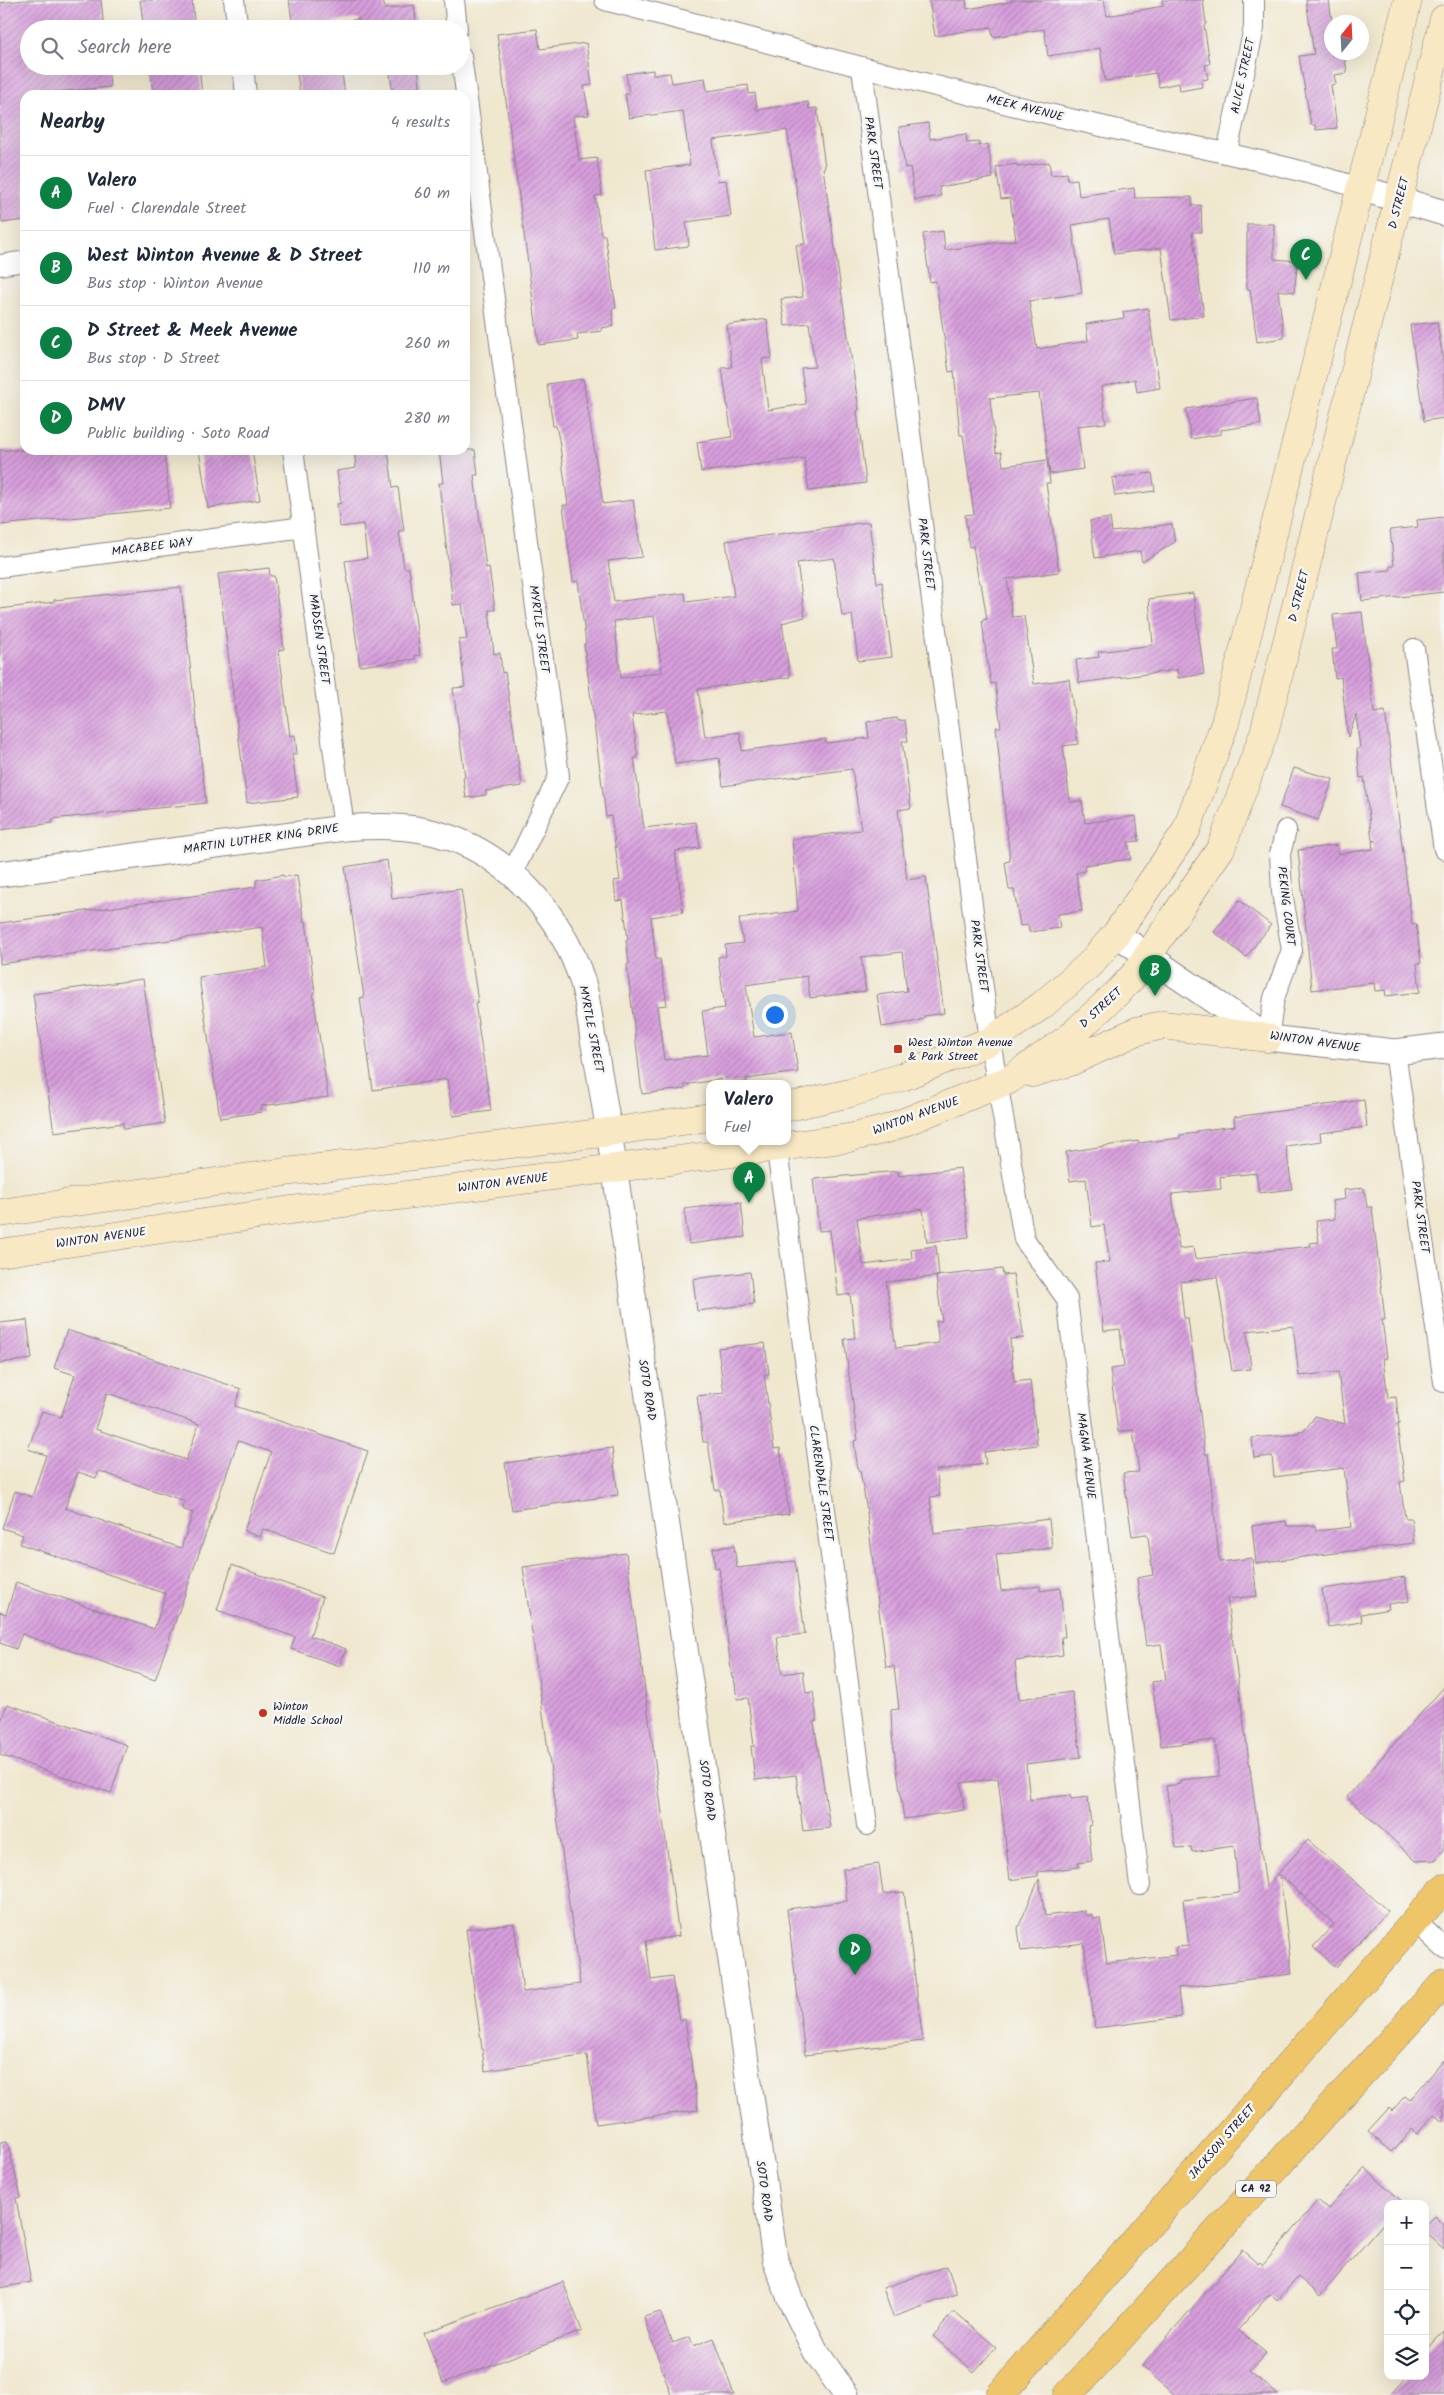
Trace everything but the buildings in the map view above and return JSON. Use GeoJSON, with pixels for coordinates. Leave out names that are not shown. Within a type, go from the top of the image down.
{"type":"FeatureCollection","features":[{"type":"Feature","properties":{"kind":"main road"},"geometry":{"type":"LineString","coordinates":[[791,1106],[850,1093],[902,1077],[990,1041],[1041,1006],[1089,965],[1116,934],[1186,831],[1225,723],[1408,0]]}},
{"type":"Feature","properties":{"kind":"main road","name":"D STREET"},"geometry":{"type":"LineString","coordinates":[[1004,1083],[1070,1036],[1119,992],[1148,956],[1221,848],[1264,733],[1444,20]]}},
{"type":"Feature","properties":{"kind":"main road"},"geometry":{"type":"LineString","coordinates":[[1004,1083],[1070,1062],[1136,1031],[1163,1025],[1268,1038]]}},
{"type":"Feature","properties":{"kind":"main road","name":"WINTON AVENUE"},"geometry":{"type":"LineString","coordinates":[[791,1144],[848,1138],[887,1129],[1004,1083]]}},
{"type":"Feature","properties":{"kind":"main road"},"geometry":{"type":"LineString","coordinates":[[0,1213],[283,1173],[609,1132],[706,1118]]}},
{"type":"Feature","properties":{"kind":"main road","name":"WINTON AVENUE"},"geometry":{"type":"LineString","coordinates":[[0,1253],[289,1211],[614,1169],[776,1145]]}},
{"type":"Feature","properties":{"kind":"main road","name":"JACKSON STREET"},"geometry":{"type":"LineString","coordinates":[[1000,2395],[1444,1888]]}},
{"type":"Feature","properties":{"kind":"main road","name":"CA 92"},"geometry":{"type":"LineString","coordinates":[[1068,2395],[1444,1982]]}},
{"type":"Feature","properties":{"kind":"street"},"geometry":{"type":"LineString","coordinates":[[234,0],[237,20]]}},
{"type":"Feature","properties":{"kind":"street"},"geometry":{"type":"LineString","coordinates":[[454,0],[457,20]]}},
{"type":"Feature","properties":{"kind":"street","name":"MEEK AVENUE"},"geometry":{"type":"LineString","coordinates":[[605,0],[862,68],[1080,122],[1227,152],[1444,213]]}},
{"type":"Feature","properties":{"kind":"street","name":"ALICE STREET"},"geometry":{"type":"LineString","coordinates":[[1227,152],[1254,28],[1254,0]]}},
{"type":"Feature","properties":{"kind":"street","name":"PARK STREET"},"geometry":{"type":"LineString","coordinates":[[862,68],[990,1041]]}},
{"type":"Feature","properties":{"kind":"street"},"geometry":{"type":"LineString","coordinates":[[244,75],[245,90]]}},
{"type":"Feature","properties":{"kind":"street","name":"MYRTLE STREET"},"geometry":{"type":"LineString","coordinates":[[464,75],[466,90]]}},
{"type":"Feature","properties":{"kind":"street","name":"MYRTLE STREET"},"geometry":{"type":"LineString","coordinates":[[470,122],[559,776],[512,874],[549,914],[570,950],[582,983],[614,1169]]}},
{"type":"Feature","properties":{"kind":"street"},"geometry":{"type":"LineString","coordinates":[[0,265],[20,262]]}},
{"type":"Feature","properties":{"kind":"street","name":"MADSEN STREET"},"geometry":{"type":"LineString","coordinates":[[294,455],[344,828]]}},
{"type":"Feature","properties":{"kind":"street","name":"MACABEE WAY"},"geometry":{"type":"LineString","coordinates":[[0,567],[304,527]]}},
{"type":"Feature","properties":{"kind":"street"},"geometry":{"type":"LineString","coordinates":[[1414,649],[1444,849]]}},
{"type":"Feature","properties":{"kind":"street","name":"MARTIN LUTHER KING DRIVE"},"geometry":{"type":"LineString","coordinates":[[0,874],[344,828],[372,826],[435,833],[485,854],[512,874]]}},
{"type":"Feature","properties":{"kind":"street","name":"PEKING COURT"},"geometry":{"type":"LineString","coordinates":[[1268,1038],[1274,998],[1292,950],[1282,892],[1280,854],[1286,830]]}},
{"type":"Feature","properties":{"kind":"street","name":"WINTON AVENUE"},"geometry":{"type":"LineString","coordinates":[[1116,934],[1268,1038],[1395,1052],[1444,1046]]}},
{"type":"Feature","properties":{"kind":"street","name":"MAGNA AVENUE"},"geometry":{"type":"LineString","coordinates":[[990,1041],[1004,1083],[1024,1239],[1067,1299],[1140,1885]]}},
{"type":"Feature","properties":{"kind":"street","name":"PARK STREET"},"geometry":{"type":"LineString","coordinates":[[1395,1052],[1444,1382]]}},
{"type":"Feature","properties":{"kind":"street","name":"CLARENDALE STREET"},"geometry":{"type":"LineString","coordinates":[[776,1145],[867,1825]]}},
{"type":"Feature","properties":{"kind":"street","name":"SOTO ROAD"},"geometry":{"type":"LineString","coordinates":[[614,1169],[775,2259],[791,2301],[816,2352],[846,2395]]}},
{"type":"Feature","properties":{"kind":"street"},"geometry":{"type":"LineString","coordinates":[[1415,1921],[1444,1948]]}},
{"type":"Feature","properties":{"kind":"place","name":"D Street & Meek Avenue"},"geometry":{"type":"Point","coordinates":[1306,280]}},
{"type":"Feature","properties":{"kind":"place","name":"West Winton Avenue & D Street"},"geometry":{"type":"Point","coordinates":[1155,996]}},
{"type":"Feature","properties":{"kind":"place","name":"West Winton Avenue & Park Street"},"geometry":{"type":"Point","coordinates":[898,1049]}},
{"type":"Feature","properties":{"kind":"place","name":"Valero"},"geometry":{"type":"Point","coordinates":[749,1203]}},
{"type":"Feature","properties":{"kind":"place","name":"Winton Middle School"},"geometry":{"type":"Point","coordinates":[263,1713]}},
{"type":"Feature","properties":{"kind":"place","name":"DMV"},"geometry":{"type":"Point","coordinates":[855,1975]}}]}
